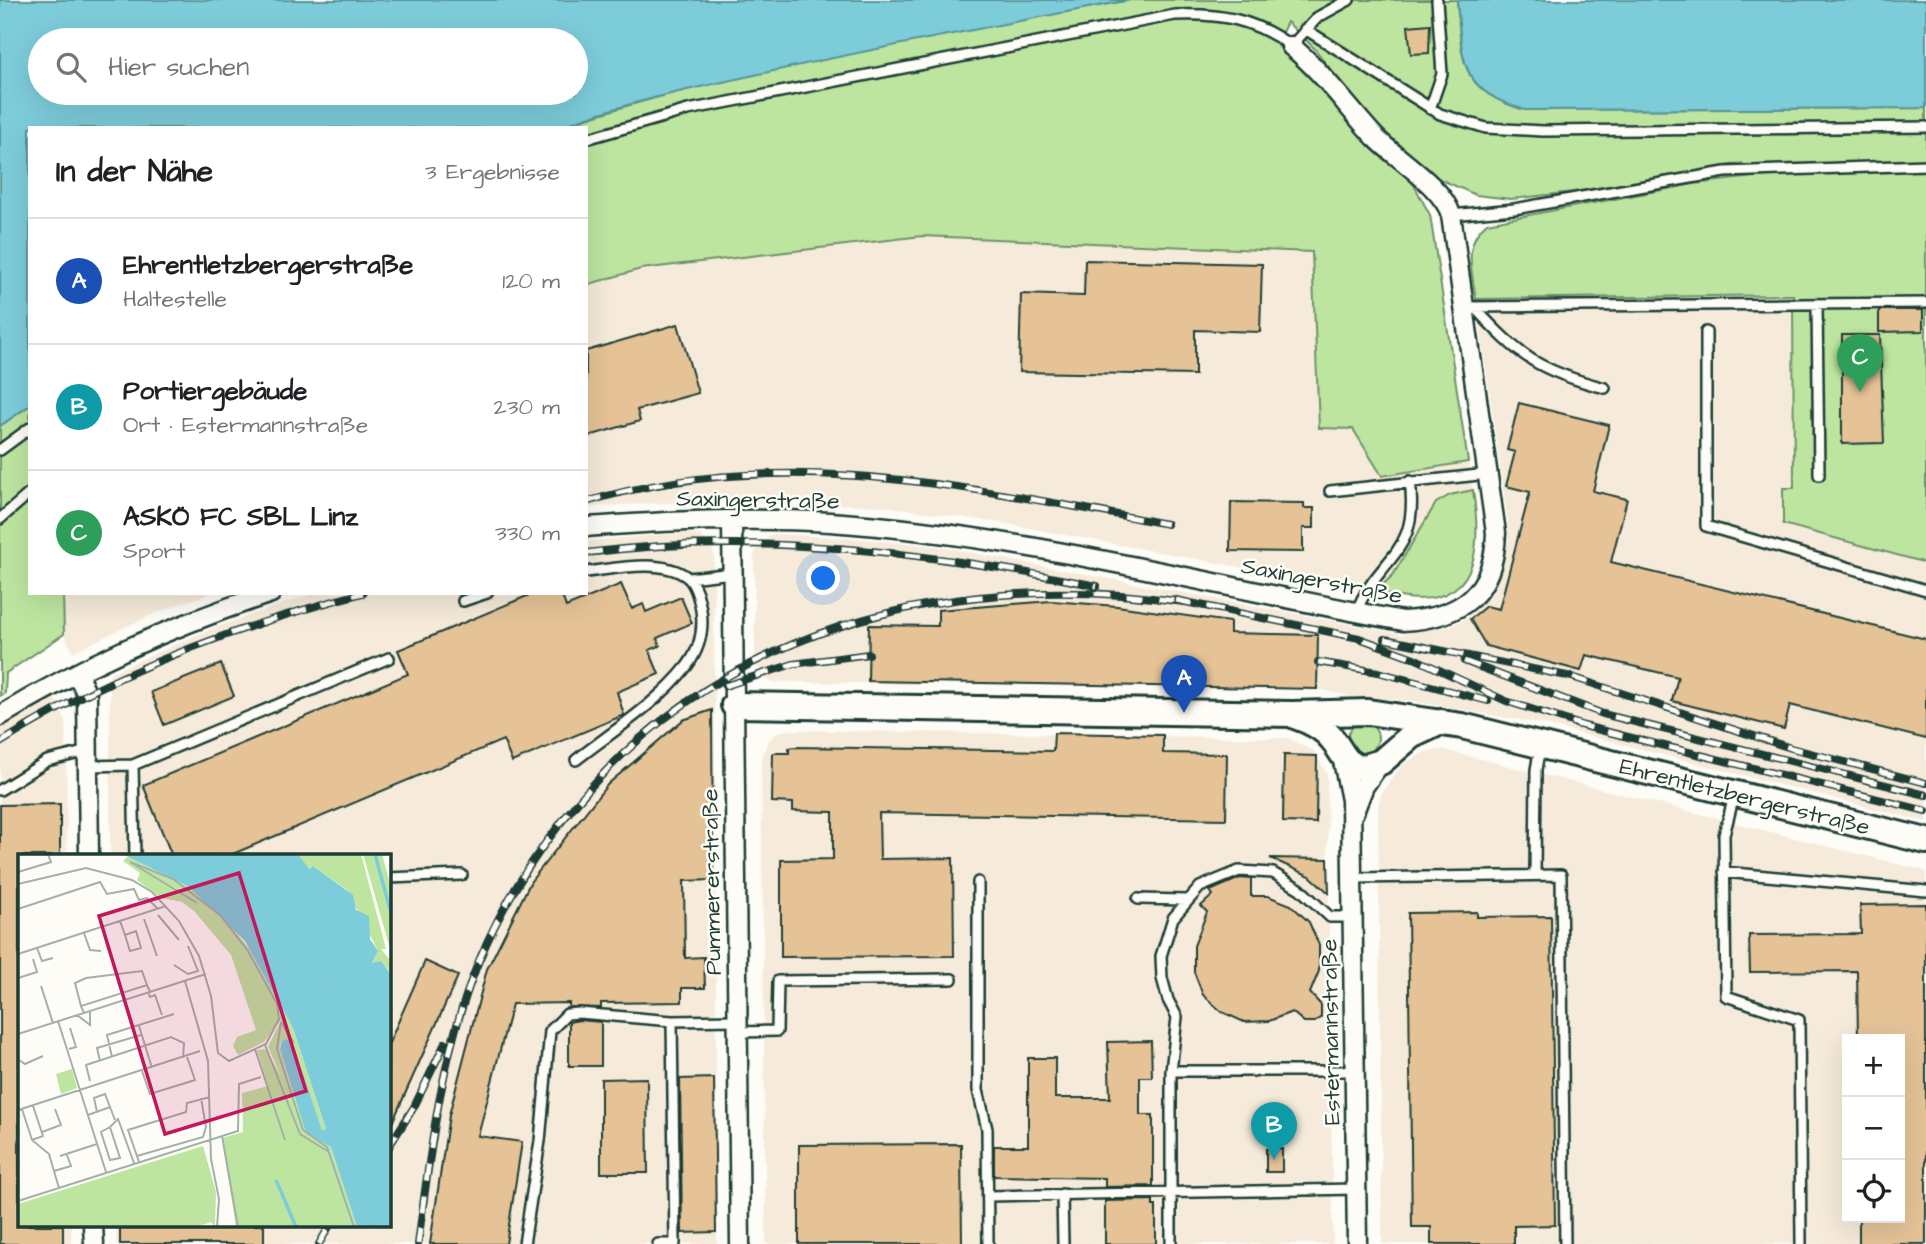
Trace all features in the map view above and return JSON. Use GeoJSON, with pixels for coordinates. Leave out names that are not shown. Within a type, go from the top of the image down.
{"type":"FeatureCollection","features":[{"type":"Feature","properties":{"kind":"street","name":"Saxingerstraße"},"geometry":{"type":"LineString","coordinates":[[588,527],[732,520],[829,522],[962,537],[1403,621],[1420,621],[1448,614],[1471,599],[1489,573],[1495,547],[1469,307],[1451,215],[1441,196],[1377,138],[1331,83],[1291,46]]}},
{"type":"Feature","properties":{"kind":"street","name":"Pummererstraße"},"geometry":{"type":"LineString","coordinates":[[732,520],[740,1244]]}},
{"type":"Feature","properties":{"kind":"street"},"geometry":{"type":"LineString","coordinates":[[0,716],[77,673],[194,621],[266,595]]}},
{"type":"Feature","properties":{"kind":"street"},"geometry":{"type":"LineString","coordinates":[[77,673],[87,695],[89,854]]}},
{"type":"Feature","properties":{"kind":"street","name":"Ehrentletzbergerstraße"},"geometry":{"type":"LineString","coordinates":[[734,705],[1292,715],[1364,713],[1441,722],[1540,744],[1734,795],[1926,841]]}},
{"type":"Feature","properties":{"kind":"street"},"geometry":{"type":"LineString","coordinates":[[1340,752],[1338,733],[1342,723],[1364,713],[1382,719],[1391,731],[1391,746],[1384,759]]}},
{"type":"Feature","properties":{"kind":"street","name":"Ehrentletzbergerstraße"},"geometry":{"type":"LineString","coordinates":[[1292,715],[1319,727],[1340,752],[1361,768],[1384,759]]}},
{"type":"Feature","properties":{"kind":"street"},"geometry":{"type":"LineString","coordinates":[[1384,759],[1411,736],[1441,722]]}},
{"type":"Feature","properties":{"kind":"street","name":"Estermannstraße"},"geometry":{"type":"LineString","coordinates":[[1340,752],[1349,785],[1352,819],[1357,1244]]}},
{"type":"Feature","properties":{"kind":"street","name":"Estermannstraße"},"geometry":{"type":"LineString","coordinates":[[1352,819],[1364,786],[1384,759]]}},
{"type":"Feature","properties":{"kind":"street"},"geometry":{"type":"LineString","coordinates":[[93,1226],[94,1244]]}},
{"type":"Feature","properties":{"kind":"lane"},"geometry":{"type":"LineString","coordinates":[[588,138],[688,110],[1175,15],[1234,17],[1261,27],[1291,46],[1318,17],[1349,0]]}},
{"type":"Feature","properties":{"kind":"lane"},"geometry":{"type":"LineString","coordinates":[[1430,109],[1441,80],[1437,0]]}},
{"type":"Feature","properties":{"kind":"lane"},"geometry":{"type":"LineString","coordinates":[[1304,29],[1430,109],[1467,124],[1511,131],[1926,127]]}},
{"type":"Feature","properties":{"kind":"lane"},"geometry":{"type":"LineString","coordinates":[[1451,215],[1514,209],[1725,172],[1926,165]]}},
{"type":"Feature","properties":{"kind":"lane"},"geometry":{"type":"LineString","coordinates":[[1469,307],[1926,303]]}},
{"type":"Feature","properties":{"kind":"lane"},"geometry":{"type":"LineString","coordinates":[[1817,304],[1819,475]]}},
{"type":"Feature","properties":{"kind":"lane"},"geometry":{"type":"LineString","coordinates":[[1469,307],[1527,360],[1574,380],[1605,388]]}},
{"type":"Feature","properties":{"kind":"lane"},"geometry":{"type":"LineString","coordinates":[[1706,332],[1706,526],[1926,590]]}},
{"type":"Feature","properties":{"kind":"lane"},"geometry":{"type":"LineString","coordinates":[[0,450],[28,429]]}},
{"type":"Feature","properties":{"kind":"lane"},"geometry":{"type":"LineString","coordinates":[[1330,491],[1488,474]]}},
{"type":"Feature","properties":{"kind":"lane"},"geometry":{"type":"LineString","coordinates":[[1356,613],[1367,587],[1397,554],[1409,531],[1413,513],[1410,481]]}},
{"type":"Feature","properties":{"kind":"lane"},"geometry":{"type":"LineString","coordinates":[[0,519],[28,495]]}},
{"type":"Feature","properties":{"kind":"lane"},"geometry":{"type":"LineString","coordinates":[[576,760],[669,685],[688,665],[699,645],[702,619],[698,595],[689,578],[674,570],[657,568],[588,572]]}},
{"type":"Feature","properties":{"kind":"lane"},"geometry":{"type":"LineString","coordinates":[[689,578],[733,573]]}},
{"type":"Feature","properties":{"kind":"lane"},"geometry":{"type":"LineString","coordinates":[[463,601],[481,595]]}},
{"type":"Feature","properties":{"kind":"lane"},"geometry":{"type":"LineString","coordinates":[[0,790],[47,761],[88,759],[133,765],[389,658]]}},
{"type":"Feature","properties":{"kind":"lane"},"geometry":{"type":"LineString","coordinates":[[1535,875],[1536,770],[1540,744]]}},
{"type":"Feature","properties":{"kind":"lane"},"geometry":{"type":"LineString","coordinates":[[133,765],[135,854]]}},
{"type":"Feature","properties":{"kind":"lane"},"geometry":{"type":"LineString","coordinates":[[1734,795],[1724,835],[1726,996],[1799,1020],[1801,1244]]}},
{"type":"Feature","properties":{"kind":"lane"},"geometry":{"type":"LineString","coordinates":[[1171,1244],[1171,1071],[1177,1017],[1168,1000],[1162,978],[1161,956],[1173,918],[1186,900],[1212,880],[1239,871],[1265,871],[1300,889],[1330,917],[1353,917]]}},
{"type":"Feature","properties":{"kind":"lane"},"geometry":{"type":"LineString","coordinates":[[1724,872],[1926,891]]}},
{"type":"Feature","properties":{"kind":"lane"},"geometry":{"type":"LineString","coordinates":[[390,878],[462,875]]}},
{"type":"Feature","properties":{"kind":"lane"},"geometry":{"type":"LineString","coordinates":[[1352,878],[1561,875],[1565,1244]]}},
{"type":"Feature","properties":{"kind":"lane"},"geometry":{"type":"LineString","coordinates":[[978,882],[978,1090],[987,1129],[988,1244]]}},
{"type":"Feature","properties":{"kind":"lane"},"geometry":{"type":"LineString","coordinates":[[1138,899],[1186,900]]}},
{"type":"Feature","properties":{"kind":"lane"},"geometry":{"type":"LineString","coordinates":[[524,1244],[540,1141],[547,1044],[556,1022],[567,1014],[778,1031],[778,981],[952,979]]}},
{"type":"Feature","properties":{"kind":"lane"},"geometry":{"type":"LineString","coordinates":[[658,1244],[674,1244],[672,1021]]}},
{"type":"Feature","properties":{"kind":"lane"},"geometry":{"type":"LineString","coordinates":[[1171,1071],[1354,1072]]}},
{"type":"Feature","properties":{"kind":"lane"},"geometry":{"type":"LineString","coordinates":[[988,1196],[1357,1189]]}},
{"type":"Feature","properties":{"kind":"lane"},"geometry":{"type":"LineString","coordinates":[[1062,1194],[1063,1244]]}},
{"type":"Feature","properties":{"kind":"shaded area"},"geometry":{"type":"Polygon","coordinates":[[[922,236],[1313,252],[1319,428],[1353,429],[1382,476],[1468,462],[1473,490],[1462,492],[1417,532],[1393,575],[1375,592],[1007,524],[884,506],[727,500],[588,507],[588,284],[641,269],[922,236]]]}},
{"type":"Feature","properties":{"kind":"shaded area"},"geometry":{"type":"Polygon","coordinates":[[[1793,295],[1794,488],[1784,488],[1783,524],[1926,563],[1926,822],[1546,725],[1412,701],[1348,696],[1317,689],[772,682],[765,679],[755,662],[754,555],[758,546],[772,534],[853,538],[942,547],[1402,634],[1451,626],[1467,618],[1494,591],[1508,544],[1508,523],[1476,299],[1793,295]]]}},
{"type":"Feature","properties":{"kind":"shaded area"},"geometry":{"type":"Polygon","coordinates":[[[685,533],[701,535],[712,547],[714,556],[717,1244],[116,1244],[116,1226],[390,1226],[390,854],[110,854],[110,673],[211,629],[308,595],[588,595],[588,541],[685,533]]]}},
{"type":"Feature","properties":{"kind":"shaded area"},"geometry":{"type":"Polygon","coordinates":[[[63,595],[205,595],[153,614],[73,652],[64,634],[63,595]]]}},
{"type":"Feature","properties":{"kind":"shaded area"},"geometry":{"type":"Polygon","coordinates":[[[54,696],[66,722],[67,854],[18,854],[18,1226],[71,1226],[71,1244],[0,1244],[0,729],[54,696]]]}},
{"type":"Feature","properties":{"kind":"shaded area"},"geometry":{"type":"Polygon","coordinates":[[[787,730],[1287,738],[1314,751],[1327,774],[1333,1244],[766,1244],[761,759],[770,739],[778,732],[787,730]]]}},
{"type":"Feature","properties":{"kind":"shaded area"},"geometry":{"type":"Polygon","coordinates":[[[1445,750],[1926,871],[1926,1244],[1382,1244],[1378,805],[1382,792],[1402,765],[1427,751],[1445,750]]]}},
{"type":"Feature","properties":{"kind":"green space"},"geometry":{"type":"Polygon","coordinates":[[[1130,0],[1457,0],[1463,56],[1475,82],[1503,102],[1525,110],[1926,108],[1926,563],[1783,524],[1783,488],[1794,488],[1793,295],[1476,299],[1471,248],[1479,231],[1487,223],[1694,184],[1754,177],[1742,163],[1573,192],[1511,199],[1476,195],[1430,175],[1374,128],[1315,49],[1287,22],[1276,44],[1394,161],[1414,185],[1430,215],[1468,462],[1382,476],[1353,429],[1319,428],[1312,252],[922,236],[641,269],[588,284],[588,126],[562,126],[697,87],[913,40],[1130,0]]]}},
{"type":"Feature","properties":{"kind":"green space"},"geometry":{"type":"Polygon","coordinates":[[[28,406],[28,595],[63,595],[64,634],[6,673],[5,693],[0,696],[0,426],[28,406]]]}},
{"type":"Feature","properties":{"kind":"green space"},"geometry":{"type":"Polygon","coordinates":[[[1473,490],[1476,545],[1466,577],[1455,588],[1439,596],[1402,598],[1375,592],[1393,575],[1436,503],[1450,495],[1473,490]]]}},
{"type":"Feature","properties":{"kind":"green space"},"geometry":{"type":"Polygon","coordinates":[[[1363,723],[1374,727],[1378,738],[1374,749],[1363,753],[1352,749],[1348,738],[1352,727],[1363,723]]]}},
{"type":"Feature","properties":{"kind":"water"},"geometry":{"type":"Polygon","coordinates":[[[0,0],[1130,0],[699,87],[641,101],[562,126],[28,126],[28,406],[0,426],[0,0]]]}},
{"type":"Feature","properties":{"kind":"water"},"geometry":{"type":"Polygon","coordinates":[[[1457,0],[1926,0],[1926,108],[1525,110],[1487,93],[1468,70],[1463,56],[1457,0]]]}},
{"type":"Feature","properties":{"kind":"building"},"geometry":{"type":"Polygon","coordinates":[[[1430,24],[1429,53],[1411,54],[1408,26],[1430,24]]]}},
{"type":"Feature","properties":{"kind":"building"},"geometry":{"type":"Polygon","coordinates":[[[1085,260],[1262,264],[1260,332],[1195,330],[1195,375],[1019,372],[1021,294],[1084,296],[1085,260]]]}},
{"type":"Feature","properties":{"kind":"building"},"geometry":{"type":"Polygon","coordinates":[[[1879,310],[1923,310],[1923,331],[1879,332],[1879,310]]]}},
{"type":"Feature","properties":{"kind":"building"},"geometry":{"type":"Polygon","coordinates":[[[678,324],[698,393],[637,410],[640,421],[588,436],[588,350],[678,324]]]}},
{"type":"Feature","properties":{"kind":"building"},"geometry":{"type":"Polygon","coordinates":[[[1842,335],[1880,335],[1884,443],[1842,444],[1842,335]]]}},
{"type":"Feature","properties":{"kind":"building"},"geometry":{"type":"Polygon","coordinates":[[[1519,403],[1609,425],[1593,491],[1627,499],[1611,562],[1926,639],[1926,739],[1790,705],[1784,729],[1672,701],[1678,677],[1586,655],[1581,671],[1486,646],[1470,619],[1486,606],[1499,609],[1530,492],[1506,486],[1515,452],[1507,450],[1519,403]]]}},
{"type":"Feature","properties":{"kind":"building"},"geometry":{"type":"Polygon","coordinates":[[[1231,502],[1304,503],[1304,508],[1314,508],[1314,528],[1303,528],[1303,552],[1230,551],[1231,502]]]}},
{"type":"Feature","properties":{"kind":"building"},"geometry":{"type":"Polygon","coordinates":[[[621,584],[632,609],[643,604],[646,612],[681,597],[692,623],[657,638],[660,646],[649,650],[659,674],[617,692],[624,715],[512,762],[503,740],[233,854],[171,854],[143,785],[408,674],[398,650],[529,595],[562,595],[566,607],[621,584]]]}},
{"type":"Feature","properties":{"kind":"building"},"geometry":{"type":"Polygon","coordinates":[[[1051,601],[1117,606],[1230,622],[1230,633],[1318,635],[1317,689],[868,681],[869,625],[938,626],[938,610],[1051,601]]]}},
{"type":"Feature","properties":{"kind":"building"},"geometry":{"type":"Polygon","coordinates":[[[221,664],[234,696],[164,725],[151,692],[221,664]]]}},
{"type":"Feature","properties":{"kind":"building"},"geometry":{"type":"Polygon","coordinates":[[[712,710],[713,880],[684,881],[685,958],[704,957],[705,988],[682,988],[682,1002],[601,1003],[601,1008],[569,1007],[569,1003],[512,1004],[478,1136],[522,1142],[506,1244],[430,1244],[449,1115],[487,969],[531,881],[608,784],[683,720],[712,710]]]}},
{"type":"Feature","properties":{"kind":"building"},"geometry":{"type":"Polygon","coordinates":[[[1054,733],[1163,735],[1163,753],[1227,754],[1226,819],[879,813],[880,859],[953,858],[954,956],[781,957],[781,860],[833,859],[833,812],[793,811],[793,803],[772,802],[773,753],[789,753],[789,748],[794,747],[1053,751],[1054,733]]]}},
{"type":"Feature","properties":{"kind":"building"},"geometry":{"type":"Polygon","coordinates":[[[1284,755],[1317,756],[1316,823],[1283,822],[1284,755]]]}},
{"type":"Feature","properties":{"kind":"building"},"geometry":{"type":"Polygon","coordinates":[[[60,804],[60,854],[18,854],[18,1226],[63,1226],[63,1244],[0,1244],[0,805],[60,804]]]}},
{"type":"Feature","properties":{"kind":"building"},"geometry":{"type":"Polygon","coordinates":[[[1270,858],[1328,859],[1329,893],[1310,876],[1270,858]]]}},
{"type":"Feature","properties":{"kind":"building"},"geometry":{"type":"Polygon","coordinates":[[[1240,878],[1251,879],[1251,896],[1268,896],[1291,905],[1309,922],[1319,945],[1319,971],[1310,993],[1321,1005],[1321,1017],[1315,1022],[1304,1022],[1292,1012],[1269,1021],[1244,1022],[1222,1012],[1203,995],[1194,972],[1194,946],[1207,912],[1201,906],[1213,895],[1210,891],[1240,878]]]}},
{"type":"Feature","properties":{"kind":"building"},"geometry":{"type":"Polygon","coordinates":[[[1926,904],[1926,1244],[1859,1244],[1859,1223],[1905,1223],[1905,1034],[1858,1034],[1857,971],[1750,972],[1749,935],[1861,934],[1860,905],[1926,904]]]}},
{"type":"Feature","properties":{"kind":"building"},"geometry":{"type":"Polygon","coordinates":[[[1477,912],[1477,917],[1551,916],[1555,1225],[1514,1226],[1514,1244],[1431,1244],[1431,1227],[1412,1227],[1408,913],[1477,912]]]}},
{"type":"Feature","properties":{"kind":"building"},"geometry":{"type":"Polygon","coordinates":[[[425,961],[458,976],[390,1128],[390,1040],[425,961]]]}},
{"type":"Feature","properties":{"kind":"building"},"geometry":{"type":"Polygon","coordinates":[[[569,1022],[601,1022],[601,1066],[569,1066],[569,1022]]]}},
{"type":"Feature","properties":{"kind":"building"},"geometry":{"type":"Polygon","coordinates":[[[1151,1041],[1152,1077],[1140,1077],[1140,1115],[1153,1115],[1153,1186],[1105,1187],[1105,1178],[994,1176],[994,1146],[1028,1146],[1028,1058],[1055,1058],[1055,1098],[1110,1098],[1108,1042],[1151,1041]]]}},
{"type":"Feature","properties":{"kind":"building"},"geometry":{"type":"Polygon","coordinates":[[[647,1078],[648,1173],[601,1173],[601,1079],[647,1078]]]}},
{"type":"Feature","properties":{"kind":"building"},"geometry":{"type":"Polygon","coordinates":[[[714,1078],[716,1232],[682,1233],[680,1079],[714,1078]]]}},
{"type":"Feature","properties":{"kind":"building"},"geometry":{"type":"Polygon","coordinates":[[[961,1144],[962,1244],[799,1244],[799,1145],[961,1144]]]}},
{"type":"Feature","properties":{"kind":"building"},"geometry":{"type":"Polygon","coordinates":[[[1266,1149],[1282,1149],[1282,1172],[1266,1172],[1266,1149]]]}},
{"type":"Feature","properties":{"kind":"building"},"geometry":{"type":"Polygon","coordinates":[[[1153,1200],[1153,1206],[1156,1206],[1156,1244],[1105,1244],[1105,1201],[1153,1200]]]}},
{"type":"Feature","properties":{"kind":"building"},"geometry":{"type":"Polygon","coordinates":[[[120,1226],[264,1226],[264,1244],[120,1244],[120,1226]]]}},
{"type":"Feature","properties":{"kind":"railway"},"geometry":{"type":"LineString","coordinates":[[588,502],[658,485],[731,476],[804,474],[950,486],[1167,524]]}},
{"type":"Feature","properties":{"kind":"railway"},"geometry":{"type":"LineString","coordinates":[[588,553],[714,544],[843,548],[970,563],[1097,586]]}},
{"type":"Feature","properties":{"kind":"railway"},"geometry":{"type":"LineString","coordinates":[[418,1244],[446,1066],[478,963],[515,888],[538,854],[563,820],[623,754],[691,700],[764,657],[842,626],[924,605],[1009,595],[1096,594],[1184,602]]}},
{"type":"Feature","properties":{"kind":"railway"},"geometry":{"type":"LineString","coordinates":[[0,743],[130,673],[222,637],[356,595]]}},
{"type":"Feature","properties":{"kind":"railway"},"geometry":{"type":"LineString","coordinates":[[1176,600],[1359,638],[1414,658],[1506,701],[1584,726]]}},
{"type":"Feature","properties":{"kind":"railway"},"geometry":{"type":"LineString","coordinates":[[1385,639],[1572,677],[1791,748],[1926,783]]}},
{"type":"Feature","properties":{"kind":"railway"},"geometry":{"type":"LineString","coordinates":[[725,686],[793,664],[869,654]]}},
{"type":"Feature","properties":{"kind":"railway"},"geometry":{"type":"LineString","coordinates":[[1464,661],[1603,714],[1926,795]]}},
{"type":"Feature","properties":{"kind":"railway"},"geometry":{"type":"LineString","coordinates":[[1318,662],[1378,672],[1488,701]]}},
{"type":"Feature","properties":{"kind":"railway"},"geometry":{"type":"LineString","coordinates":[[1576,724],[1926,811]]}},
{"type":"Feature","properties":{"kind":"railway"},"geometry":{"type":"LineString","coordinates":[[390,1145],[414,1107],[445,1043]]}},
{"type":"Feature","properties":{"kind":"railway"},"geometry":{"type":"LineString","coordinates":[[319,1244],[329,1226]]}},
{"type":"Feature","properties":{"kind":"place","name":"ASKÖ FC SBL Linz"},"geometry":{"type":"Point","coordinates":[1860,392]}},
{"type":"Feature","properties":{"kind":"place","name":"Ehrentletzbergerstraße"},"geometry":{"type":"Point","coordinates":[1184,713]}},
{"type":"Feature","properties":{"kind":"place","name":"Portiergebäude"},"geometry":{"type":"Point","coordinates":[1274,1160]}}]}
